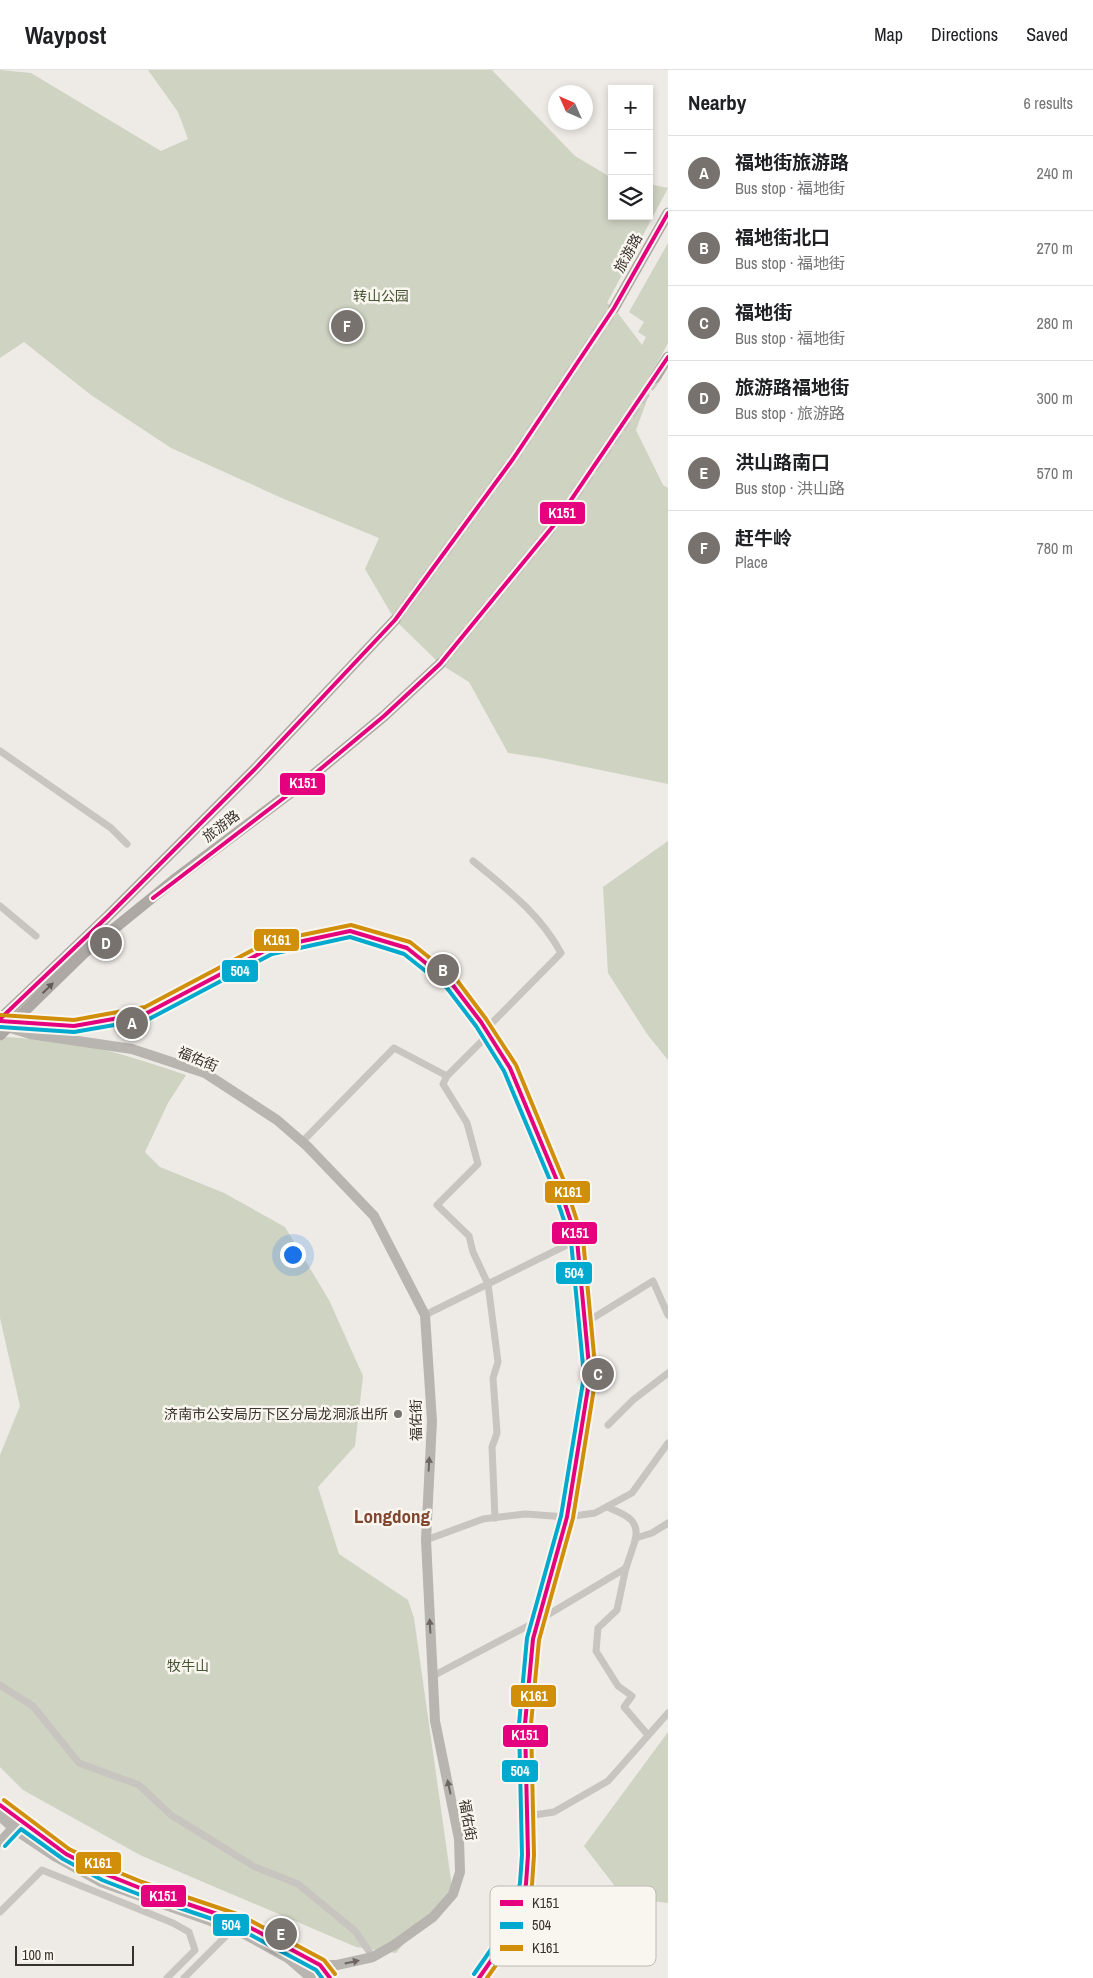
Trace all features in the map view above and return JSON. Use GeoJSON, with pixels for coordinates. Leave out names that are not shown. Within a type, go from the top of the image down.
{"type":"FeatureCollection","features":[{"type":"Feature","properties":{"kind":"main road","name":"旅游路"},"geometry":{"type":"LineString","coordinates":[[614,308],[668,213]]}},
{"type":"Feature","properties":{"kind":"main road"},"geometry":{"type":"LineString","coordinates":[[655,378],[668,357]]}},
{"type":"Feature","properties":{"kind":"main road","name":"旅游路"},"geometry":{"type":"LineString","coordinates":[[3,1025],[108,916],[255,769],[395,620]]}},
{"type":"Feature","properties":{"kind":"main road","name":"旅游路"},"geometry":{"type":"LineString","coordinates":[[3,1025],[84,953],[174,880],[306,781],[384,716],[440,664]]}},
{"type":"Feature","properties":{"kind":"street"},"geometry":{"type":"LineString","coordinates":[[0,751],[111,828],[127,844]]}},
{"type":"Feature","properties":{"kind":"street"},"geometry":{"type":"LineString","coordinates":[[473,862],[519,898],[539,919],[561,953],[447,1076],[443,1084],[467,1123],[478,1164],[437,1205],[469,1236],[473,1252],[488,1284],[498,1362],[494,1378],[497,1433],[492,1447],[495,1518]]}},
{"type":"Feature","properties":{"kind":"street"},"geometry":{"type":"LineString","coordinates":[[0,906],[36,936]]}},
{"type":"Feature","properties":{"kind":"street"},"geometry":{"type":"LineString","coordinates":[[3,1025],[74,1026],[147,1013],[270,948],[350,931],[407,948],[452,984],[487,1032],[510,1068],[558,1183],[577,1240],[590,1376],[567,1517],[534,1639],[524,1724],[528,1855],[526,1886]]}},
{"type":"Feature","properties":{"kind":"street","name":"福佑街"},"geometry":{"type":"LineString","coordinates":[[3,1025],[30,1034],[132,1049],[204,1073],[277,1120],[302,1142],[374,1216],[425,1314],[432,1421],[426,1540],[436,1727],[459,1839],[460,1872],[453,1894],[433,1917],[394,1945],[373,1957],[337,1965],[320,1965]]}},
{"type":"Feature","properties":{"kind":"street"},"geometry":{"type":"LineString","coordinates":[[302,1142],[394,1048],[447,1076]]}},
{"type":"Feature","properties":{"kind":"street"},"geometry":{"type":"LineString","coordinates":[[425,1314],[577,1240]]}},
{"type":"Feature","properties":{"kind":"street"},"geometry":{"type":"LineString","coordinates":[[585,1323],[653,1281],[668,1315]]}},
{"type":"Feature","properties":{"kind":"street"},"geometry":{"type":"LineString","coordinates":[[608,1426],[633,1400],[668,1373]]}},
{"type":"Feature","properties":{"kind":"street"},"geometry":{"type":"LineString","coordinates":[[426,1540],[483,1519],[525,1514],[567,1517],[595,1514],[632,1492],[668,1444]]}},
{"type":"Feature","properties":{"kind":"street"},"geometry":{"type":"LineString","coordinates":[[607,1507],[625,1514],[637,1530],[617,1610],[598,1628],[596,1651],[618,1686],[632,1696],[624,1707],[648,1736]]}},
{"type":"Feature","properties":{"kind":"street"},"geometry":{"type":"LineString","coordinates":[[636,1538],[652,1534],[668,1523]]}},
{"type":"Feature","properties":{"kind":"street"},"geometry":{"type":"LineString","coordinates":[[433,1676],[539,1620],[626,1568]]}},
{"type":"Feature","properties":{"kind":"street"},"geometry":{"type":"LineString","coordinates":[[0,1685],[33,1706],[79,1763],[138,1785],[171,1815],[204,1836],[255,1867],[298,1884],[355,1931],[373,1957]]}},
{"type":"Feature","properties":{"kind":"street"},"geometry":{"type":"LineString","coordinates":[[527,1816],[554,1812],[608,1781],[668,1713]]}},
{"type":"Feature","properties":{"kind":"street"},"geometry":{"type":"LineString","coordinates":[[0,1805],[16,1825],[56,1857],[102,1882],[233,1929],[288,1958],[309,1977],[320,1965]]}},
{"type":"Feature","properties":{"kind":"street"},"geometry":{"type":"LineString","coordinates":[[0,1816],[105,1874],[238,1922],[320,1965],[330,1978]]}},
{"type":"Feature","properties":{"kind":"street"},"geometry":{"type":"LineString","coordinates":[[0,1842],[16,1825]]}},
{"type":"Feature","properties":{"kind":"street"},"geometry":{"type":"LineString","coordinates":[[0,1912],[42,1870],[173,1923],[189,1932],[195,1950],[167,1978]]}},
{"type":"Feature","properties":{"kind":"street"},"geometry":{"type":"LineString","coordinates":[[184,1978],[233,1929]]}},
{"type":"Feature","properties":{"kind":"street"},"geometry":{"type":"LineString","coordinates":[[479,1978],[490,1962]]}},
{"type":"Feature","properties":{"kind":"green space","name":"转山公园"},"geometry":{"type":"Polygon","coordinates":[[[0,70],[31,73],[161,151],[188,139],[178,112],[148,70],[492,70],[575,156],[608,176],[608,220],[651,220],[607,303],[614,308],[642,345],[646,337],[638,332],[644,322],[629,312],[668,243],[668,343],[653,371],[655,378],[636,430],[663,485],[668,488],[668,784],[542,758],[508,753],[469,682],[440,664],[395,620],[365,569],[379,538],[284,499],[171,448],[91,395],[24,342],[0,358],[0,70]]]}},
{"type":"Feature","properties":{"kind":"green space","name":"转山公园"},"geometry":{"type":"Polygon","coordinates":[[[653,185],[668,188],[653,216],[653,185]]]}},
{"type":"Feature","properties":{"kind":"green space"},"geometry":{"type":"Polygon","coordinates":[[[668,841],[668,1060],[647,1034],[608,973],[603,887],[668,841]]]}},
{"type":"Feature","properties":{"kind":"green space","name":"牧牛山"},"geometry":{"type":"Polygon","coordinates":[[[5,1037],[55,1041],[93,1047],[186,1075],[168,1103],[145,1152],[160,1167],[224,1193],[285,1227],[329,1300],[363,1376],[355,1446],[318,1487],[339,1554],[408,1600],[414,1618],[452,1887],[396,1953],[356,1947],[140,1855],[23,1790],[0,1767],[0,1455],[20,1406],[0,1318],[0,1041],[5,1037]]]}},
{"type":"Feature","properties":{"kind":"green space"},"geometry":{"type":"Polygon","coordinates":[[[668,1732],[668,1903],[656,1902],[656,1886],[615,1886],[584,1846],[668,1732]]]}},
{"type":"Feature","properties":{"kind":"tunnel"},"geometry":{"type":"LineString","coordinates":[[395,620],[513,459],[614,308]]}},
{"type":"Feature","properties":{"kind":"tunnel"},"geometry":{"type":"LineString","coordinates":[[440,664],[554,525],[655,378]]}},
{"type":"Feature","properties":{"kind":"transit line","name":"K151"},"geometry":{"type":"LineString","coordinates":[[0,1019],[108,916],[255,769],[395,620],[513,459],[614,308],[668,213]]}},
{"type":"Feature","properties":{"kind":"transit line","name":"K151"},"geometry":{"type":"LineString","coordinates":[[153,898],[306,781],[384,716],[440,664],[554,525],[668,357]]}},
{"type":"Feature","properties":{"kind":"transit line","name":"K161"},"geometry":{"type":"LineString","coordinates":[[0,1015],[74,1020],[145,1007],[268,942],[351,925],[410,942],[456,979],[486,1019],[516,1065],[564,1181],[583,1239],[596,1376],[573,1518],[539,1640],[531,1724],[534,1855],[532,1886]]}},
{"type":"Feature","properties":{"kind":"transit line","name":"K151"},"geometry":{"type":"LineString","coordinates":[[0,1021],[74,1026],[147,1013],[270,948],[350,931],[407,948],[452,984],[481,1022],[510,1068],[558,1183],[577,1240],[590,1376],[567,1517],[533,1639],[525,1724],[528,1855],[526,1886]]}},
{"type":"Feature","properties":{"kind":"transit line","name":"504"},"geometry":{"type":"LineString","coordinates":[[0,1027],[74,1032],[149,1019],[272,954],[350,937],[404,954],[447,988],[476,1026],[504,1071],[552,1185],[571,1241],[584,1376],[561,1516],[527,1638],[519,1724],[522,1855],[519,1886]]}},
{"type":"Feature","properties":{"kind":"transit line","name":"K161"},"geometry":{"type":"LineString","coordinates":[[4,1800],[69,1849],[142,1882],[240,1915],[324,1960],[335,1974]]}},
{"type":"Feature","properties":{"kind":"transit line","name":"K151"},"geometry":{"type":"LineString","coordinates":[[0,1805],[66,1854],[105,1874],[140,1888],[238,1921],[320,1965],[330,1978]]}},
{"type":"Feature","properties":{"kind":"transit line","name":"504"},"geometry":{"type":"LineString","coordinates":[[5,1846],[21,1829],[63,1859],[102,1880],[236,1927],[316,1970],[322,1978]]}},
{"type":"Feature","properties":{"kind":"transit line","name":"504"},"geometry":{"type":"LineString","coordinates":[[474,1974],[490,1951]]}},
{"type":"Feature","properties":{"kind":"transit line","name":"K151"},"geometry":{"type":"LineString","coordinates":[[479,1978],[490,1962]]}},
{"type":"Feature","properties":{"kind":"transit line","name":"K161"},"geometry":{"type":"LineString","coordinates":[[487,1978],[495,1966]]}},
{"type":"Feature","properties":{"kind":"place","name":"赶牛岭"},"geometry":{"type":"Point","coordinates":[347,326]}},
{"type":"Feature","properties":{"kind":"place","name":"旅游路福地街"},"geometry":{"type":"Point","coordinates":[106,943]}},
{"type":"Feature","properties":{"kind":"place","name":"福地街北口"},"geometry":{"type":"Point","coordinates":[443,970]}},
{"type":"Feature","properties":{"kind":"place","name":"福地街旅游路"},"geometry":{"type":"Point","coordinates":[132,1023]}},
{"type":"Feature","properties":{"kind":"place","name":"福地街"},"geometry":{"type":"Point","coordinates":[598,1374]}},
{"type":"Feature","properties":{"kind":"place","name":"济南市公安局历下区分局龙洞派出所"},"geometry":{"type":"Point","coordinates":[398,1414]}},
{"type":"Feature","properties":{"kind":"place","name":"洪山路南口"},"geometry":{"type":"Point","coordinates":[281,1934]}},
{"type":"Feature","properties":{"kind":"district","name":"Longdong"},"geometry":{"type":"Point","coordinates":[392,1516]}}]}
